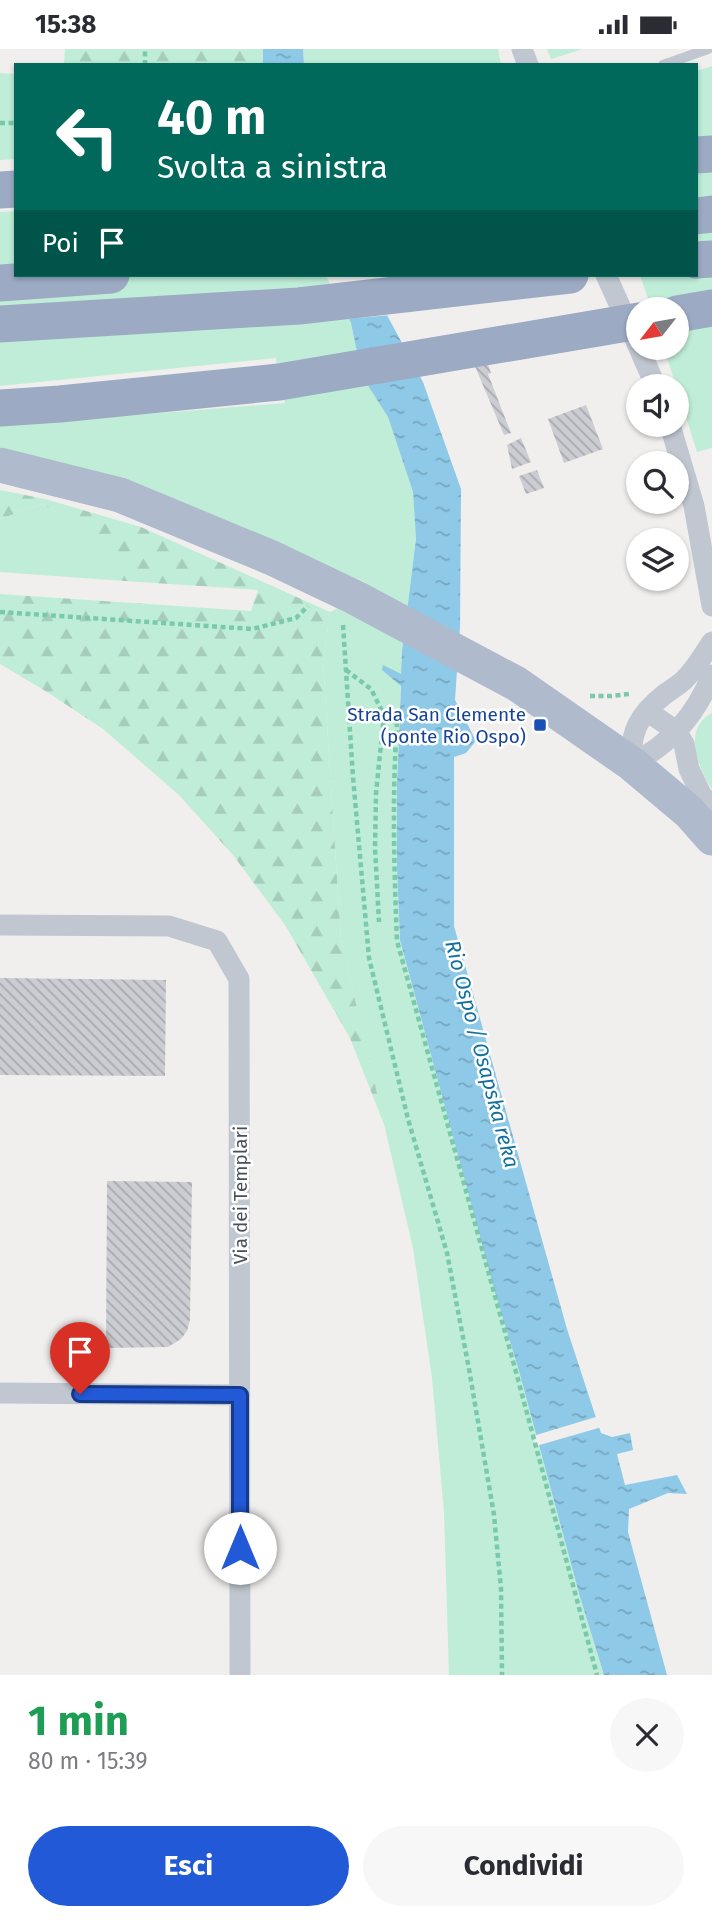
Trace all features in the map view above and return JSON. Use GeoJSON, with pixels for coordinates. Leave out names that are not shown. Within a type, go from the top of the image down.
{"type":"FeatureCollection","features":[{"type":"Feature","properties":{"kind":"highway"},"geometry":{"type":"LineString","coordinates":[[0,283],[83,277]]}},
{"type":"Feature","properties":{"kind":"highway"},"geometry":{"type":"LineString","coordinates":[[0,324],[299,306],[553,277]]}},
{"type":"Feature","properties":{"kind":"highway"},"geometry":{"type":"LineString","coordinates":[[690,312],[712,308]]}},
{"type":"Feature","properties":{"kind":"highway"},"geometry":{"type":"LineString","coordinates":[[0,408],[279,382],[626,323]]}},
{"type":"Feature","properties":{"kind":"main road"},"geometry":{"type":"LineString","coordinates":[[0,465],[120,495],[272,558],[350,609],[517,684],[632,764],[689,812],[712,838]]}},
{"type":"Feature","properties":{"kind":"street"},"geometry":{"type":"LineString","coordinates":[[607,277],[626,319]]}},
{"type":"Feature","properties":{"kind":"street"},"geometry":{"type":"LineString","coordinates":[[674,437],[694,506],[712,606]]}},
{"type":"Feature","properties":{"kind":"street"},"geometry":{"type":"LineString","coordinates":[[712,642],[695,668],[647,711],[637,724],[630,746],[632,764],[652,753],[704,707],[712,675]]}},
{"type":"Feature","properties":{"kind":"street"},"geometry":{"type":"LineString","coordinates":[[647,711],[676,731],[684,744],[689,769],[701,794],[712,808]]}},
{"type":"Feature","properties":{"kind":"street","name":"Via dei Templari"},"geometry":{"type":"LineString","coordinates":[[0,925],[169,926],[217,941],[239,979],[240,1675]]}},
{"type":"Feature","properties":{"kind":"street"},"geometry":{"type":"LineString","coordinates":[[0,1393],[240,1395]]}},
{"type":"Feature","properties":{"kind":"lane"},"geometry":{"type":"LineString","coordinates":[[669,63],[708,49]]}},
{"type":"Feature","properties":{"kind":"path"},"geometry":{"type":"LineString","coordinates":[[0,612],[252,629],[296,618],[310,603]]}},
{"type":"Feature","properties":{"kind":"path"},"geometry":{"type":"LineString","coordinates":[[350,609],[345,670],[369,958],[408,1119],[447,1253],[469,1369],[494,1515],[501,1589],[502,1675]]}},
{"type":"Feature","properties":{"kind":"path"},"geometry":{"type":"LineString","coordinates":[[345,670],[372,689],[384,715],[376,793],[375,848],[379,922]]}},
{"type":"Feature","properties":{"kind":"path"},"geometry":{"type":"LineString","coordinates":[[585,695],[611,697],[637,691]]}},
{"type":"Feature","properties":{"kind":"path"},"geometry":{"type":"LineString","coordinates":[[397,722],[394,762],[394,869],[397,941],[597,1675]]}},
{"type":"Feature","properties":{"kind":"green space"},"geometry":{"type":"Polygon","coordinates":[[[65,49],[263,49],[263,63],[64,63],[65,49]]]}},
{"type":"Feature","properties":{"kind":"green space"},"geometry":{"type":"Polygon","coordinates":[[[303,49],[498,49],[501,63],[304,63],[303,49]]]}},
{"type":"Feature","properties":{"kind":"green space"},"geometry":{"type":"Polygon","coordinates":[[[547,49],[583,49],[551,59],[547,49]]]}},
{"type":"Feature","properties":{"kind":"green space"},"geometry":{"type":"Polygon","coordinates":[[[712,66],[712,448],[697,452],[689,427],[689,374],[672,374],[668,361],[690,361],[690,297],[648,297],[641,277],[698,277],[698,71],[712,66]]]}},
{"type":"Feature","properties":{"kind":"green space"},"geometry":{"type":"Polygon","coordinates":[[[0,73],[14,74],[14,159],[0,160],[0,73]]]}},
{"type":"Feature","properties":{"kind":"green space"},"geometry":{"type":"Polygon","coordinates":[[[14,211],[14,277],[331,277],[351,323],[362,375],[388,417],[413,492],[416,539],[402,651],[397,784],[400,940],[495,1292],[604,1675],[449,1675],[444,1512],[432,1378],[413,1248],[341,940],[323,662],[330,612],[357,599],[365,582],[101,474],[0,447],[0,426],[285,403],[276,358],[0,386],[0,212],[14,211]]]}},
{"type":"Feature","properties":{"kind":"green space"},"geometry":{"type":"Polygon","coordinates":[[[0,490],[45,499],[141,527],[330,612],[323,662],[341,940],[385,1127],[350,1038],[285,925],[233,855],[179,795],[103,729],[0,664],[0,594],[251,611],[258,590],[110,580],[117,547],[42,504],[0,519],[0,490]]]}},
{"type":"Feature","properties":{"kind":"green space"},"geometry":{"type":"Polygon","coordinates":[[[42,504],[118,547],[110,580],[0,572],[0,519],[42,504]]]}},
{"type":"Feature","properties":{"kind":"green space"},"geometry":{"type":"Polygon","coordinates":[[[712,713],[712,789],[698,760],[695,738],[697,728],[712,713]]]}},
{"type":"Feature","properties":{"kind":"water"},"geometry":{"type":"Polygon","coordinates":[[[263,49],[303,49],[304,63],[263,63],[263,49]]]}},
{"type":"Feature","properties":{"kind":"water","name":"Rio Ospo / Osapska reka"},"geometry":{"type":"Polygon","coordinates":[[[331,277],[370,277],[423,382],[461,489],[460,627],[455,700],[476,741],[466,753],[454,757],[454,926],[567,1329],[601,1433],[612,1437],[630,1433],[633,1450],[617,1454],[625,1485],[677,1475],[687,1494],[668,1493],[629,1509],[628,1532],[667,1675],[604,1675],[495,1292],[400,940],[397,784],[401,686],[382,670],[383,665],[401,674],[416,539],[413,492],[388,417],[362,376],[351,323],[331,277]]]}},
{"type":"Feature","properties":{"kind":"pier"},"geometry":{"type":"Polygon","coordinates":[[[327,277],[374,277],[391,315],[345,319],[327,277]]]}},
{"type":"Feature","properties":{"kind":"pier"},"geometry":{"type":"Polygon","coordinates":[[[599,1416],[602,1427],[536,1446],[533,1436],[599,1416]]]}},
{"type":"Feature","properties":{"kind":"building"},"geometry":{"type":"Polygon","coordinates":[[[486,359],[491,373],[488,374],[511,433],[504,435],[474,364],[486,359]]]}},
{"type":"Feature","properties":{"kind":"building"},"geometry":{"type":"Polygon","coordinates":[[[586,405],[603,449],[564,463],[548,419],[586,405]]]}},
{"type":"Feature","properties":{"kind":"building"},"geometry":{"type":"Polygon","coordinates":[[[521,438],[531,462],[512,469],[507,445],[521,438]]]}},
{"type":"Feature","properties":{"kind":"building"},"geometry":{"type":"Polygon","coordinates":[[[537,470],[544,488],[526,494],[519,476],[537,470]]]}},
{"type":"Feature","properties":{"kind":"building"},"geometry":{"type":"Polygon","coordinates":[[[0,978],[166,980],[165,1076],[0,1075],[0,978]]]}},
{"type":"Feature","properties":{"kind":"building"},"geometry":{"type":"Polygon","coordinates":[[[107,1181],[192,1182],[190,1320],[181,1339],[168,1347],[106,1348],[107,1181]]]}},
{"type":"Feature","properties":{"kind":"place","name":"Strada San Clemente (ponte Rio Ospo)"},"geometry":{"type":"Point","coordinates":[540,725]}},
{"type":"Feature","properties":{"kind":"route"},"geometry":{"type":"LineString","coordinates":[[80,1394],[240,1395],[240,1548]]}}]}
